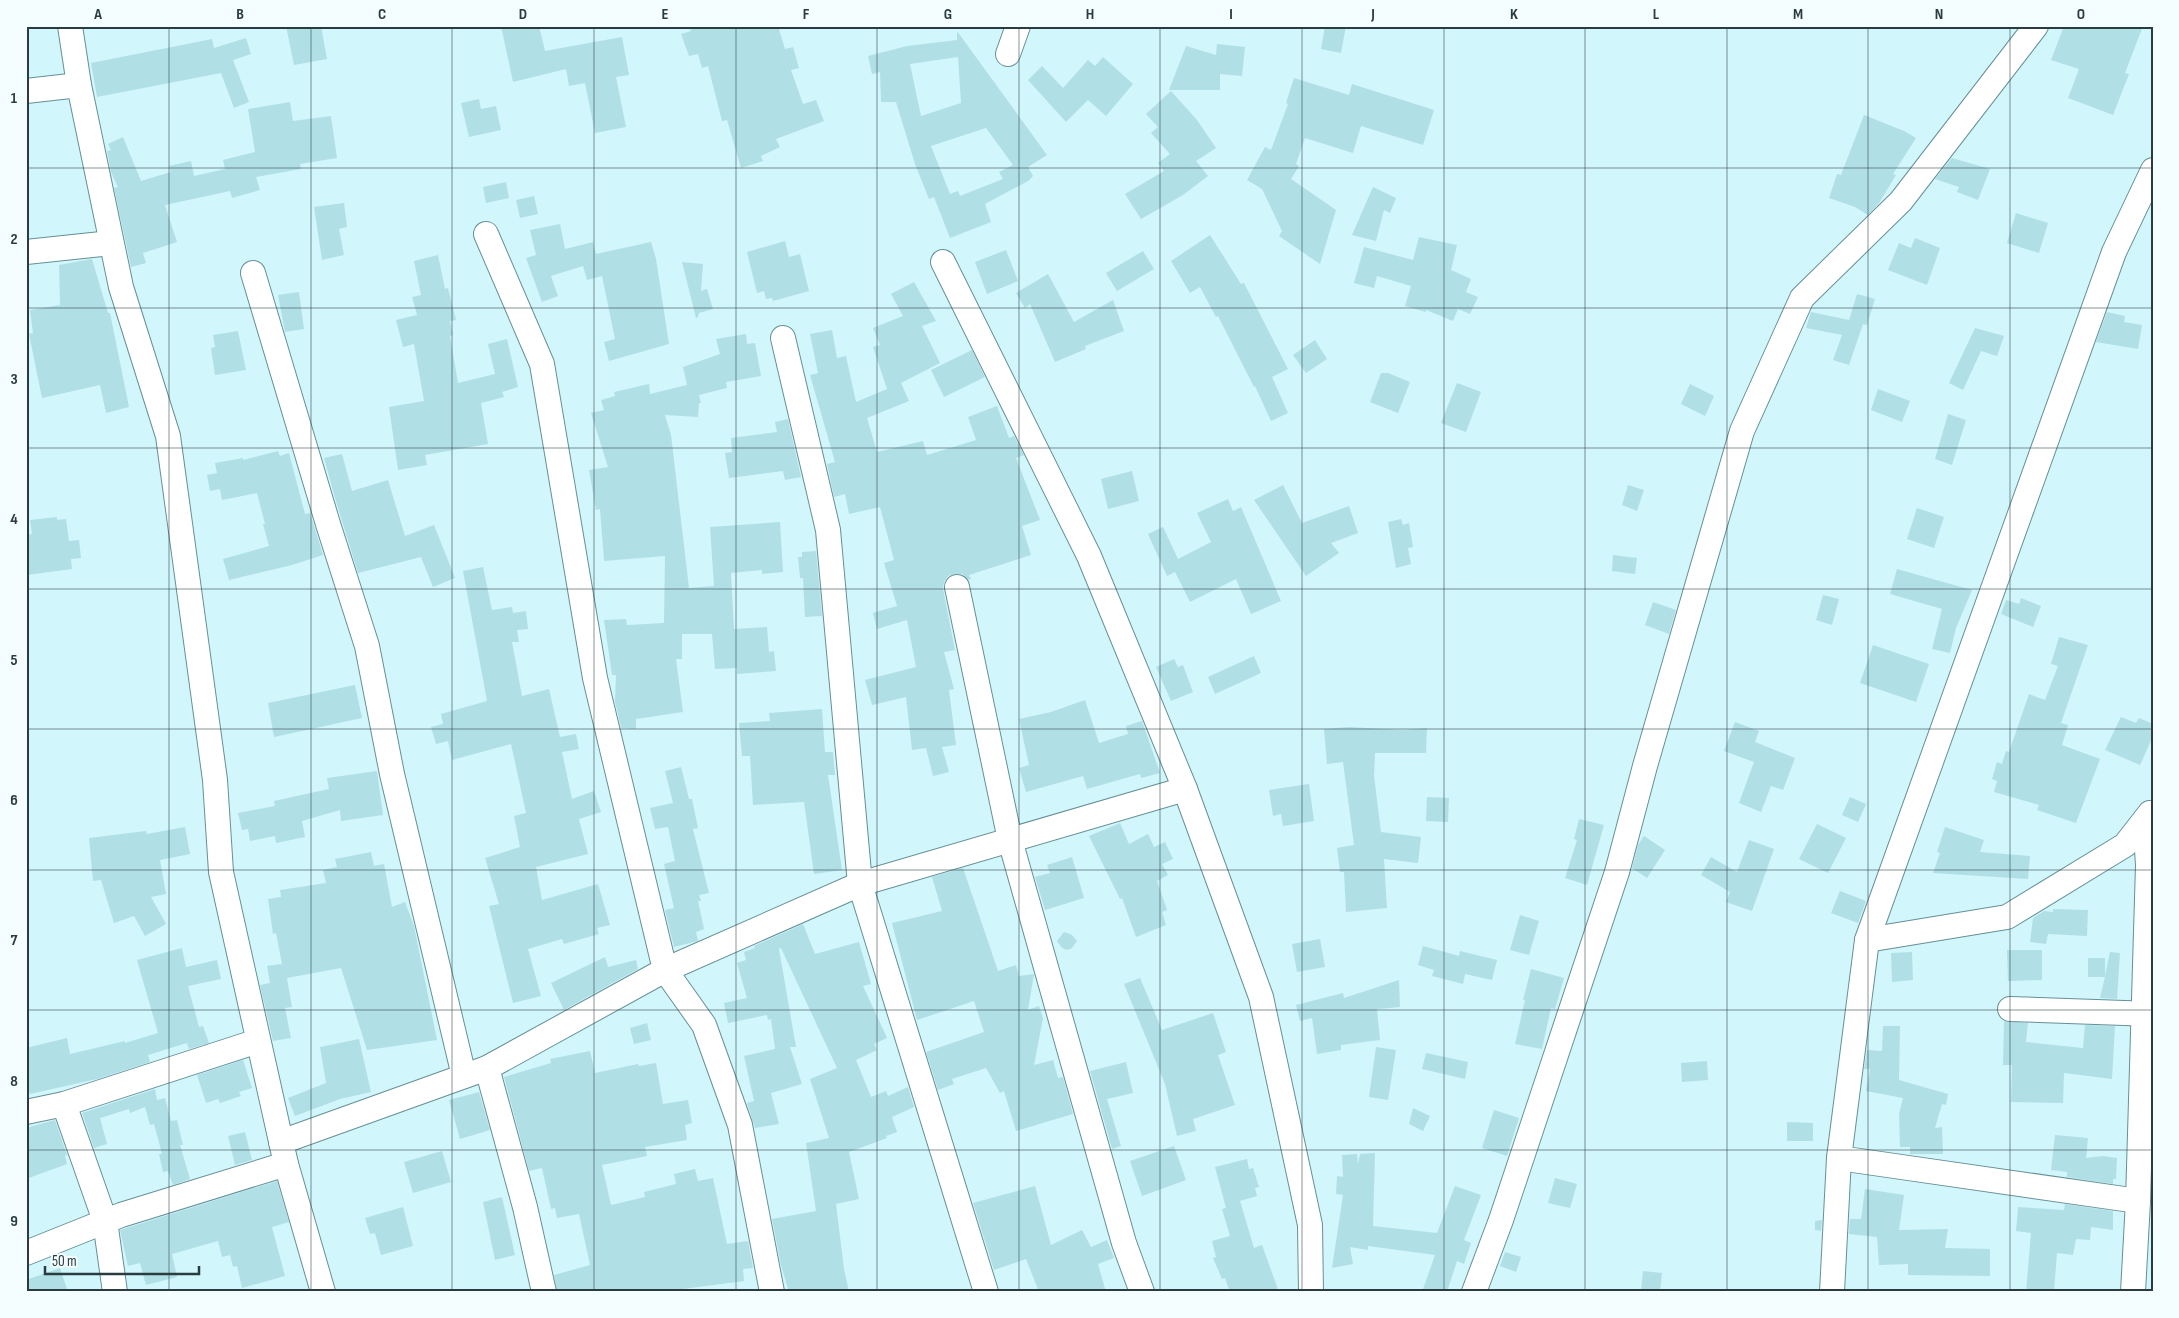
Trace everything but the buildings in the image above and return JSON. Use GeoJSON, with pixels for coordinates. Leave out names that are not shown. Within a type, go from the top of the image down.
{"type":"FeatureCollection","features":[{"type":"Feature","properties":{"kind":"street"},"geometry":{"type":"LineString","coordinates":[[70,26],[79,85],[121,287],[168,436],[214,770],[221,872],[283,1153],[323,1292]]}},
{"type":"Feature","properties":{"kind":"street"},"geometry":{"type":"LineString","coordinates":[[1008,54],[1018,26]]}},
{"type":"Feature","properties":{"kind":"street"},"geometry":{"type":"LineString","coordinates":[[1474,1292],[1501,1220],[1617,872],[1648,757],[1742,431],[1802,298],[1901,201],[2036,26]]}},
{"type":"Feature","properties":{"kind":"street"},"geometry":{"type":"LineString","coordinates":[[26,91],[79,85]]}},
{"type":"Feature","properties":{"kind":"street"},"geometry":{"type":"LineString","coordinates":[[1832,1292],[1840,1158],[1867,940],[2114,252],[2153,170]]}},
{"type":"Feature","properties":{"kind":"street"},"geometry":{"type":"LineString","coordinates":[[486,234],[542,364],[595,678],[665,970],[704,1025],[740,1125],[772,1292]]}},
{"type":"Feature","properties":{"kind":"street"},"geometry":{"type":"LineString","coordinates":[[26,252],[111,243]]}},
{"type":"Feature","properties":{"kind":"street"},"geometry":{"type":"LineString","coordinates":[[943,262],[1090,556],[1184,788],[1261,997],[1310,1225],[1311,1292]]}},
{"type":"Feature","properties":{"kind":"street"},"geometry":{"type":"LineString","coordinates":[[253,272],[328,524],[367,646],[392,774],[464,1076]]}},
{"type":"Feature","properties":{"kind":"street"},"geometry":{"type":"LineString","coordinates":[[783,338],[828,530],[860,884],[986,1292]]}},
{"type":"Feature","properties":{"kind":"street"},"geometry":{"type":"LineString","coordinates":[[957,587],[1010,840],[1124,1243],[1142,1292]]}},
{"type":"Feature","properties":{"kind":"street"},"geometry":{"type":"LineString","coordinates":[[26,1253],[283,1153],[487,1068],[665,970],[860,884],[1184,788]]}},
{"type":"Feature","properties":{"kind":"street"},"geometry":{"type":"LineString","coordinates":[[1867,940],[2007,917],[2125,844],[2149,815]]}},
{"type":"Feature","properties":{"kind":"street"},"geometry":{"type":"LineString","coordinates":[[2132,1292],[2147,1014],[2149,815]]}},
{"type":"Feature","properties":{"kind":"street"},"geometry":{"type":"LineString","coordinates":[[2010,1009],[2147,1014]]}},
{"type":"Feature","properties":{"kind":"street"},"geometry":{"type":"LineString","coordinates":[[26,1112],[64,1104],[258,1040]]}},
{"type":"Feature","properties":{"kind":"street"},"geometry":{"type":"LineString","coordinates":[[487,1068],[526,1208],[544,1292]]}},
{"type":"Feature","properties":{"kind":"street"},"geometry":{"type":"LineString","coordinates":[[64,1104],[105,1221],[115,1292]]}},
{"type":"Feature","properties":{"kind":"street"},"geometry":{"type":"LineString","coordinates":[[1840,1158],[2138,1201]]}}]}
